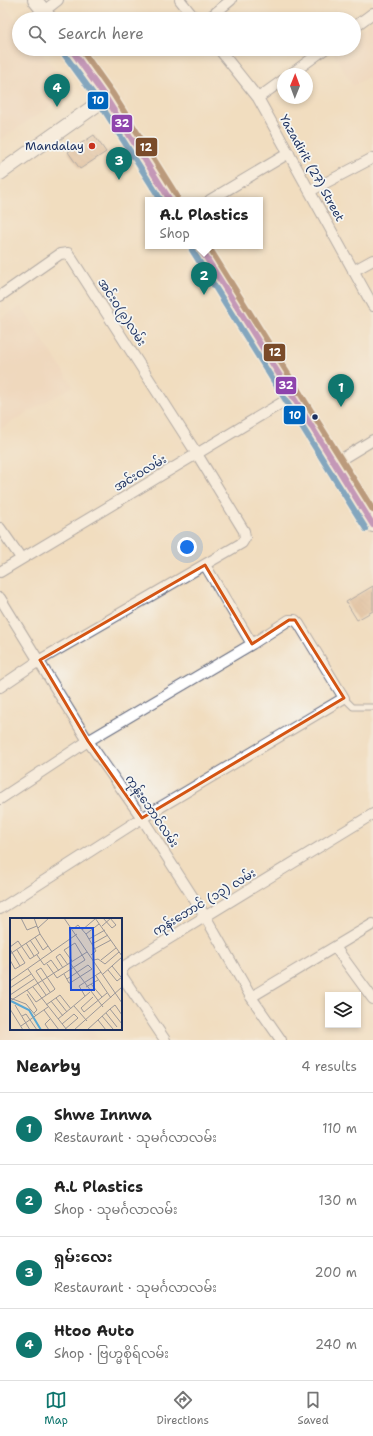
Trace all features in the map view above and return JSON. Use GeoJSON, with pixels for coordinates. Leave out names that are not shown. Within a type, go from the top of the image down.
{"type":"FeatureCollection","features":[{"type":"Feature","properties":{"kind":"main road"},"geometry":{"type":"LineString","coordinates":[[35,0],[45,12]]}},
{"type":"Feature","properties":{"kind":"main road"},"geometry":{"type":"LineString","coordinates":[[76,56],[106,98],[168,197]]}},
{"type":"Feature","properties":{"kind":"main road"},"geometry":{"type":"LineString","coordinates":[[0,173],[106,98]]}},
{"type":"Feature","properties":{"kind":"main road"},"geometry":{"type":"LineString","coordinates":[[201,249],[373,525]]}},
{"type":"Feature","properties":{"kind":"street"},"geometry":{"type":"LineString","coordinates":[[49,12],[58,0]]}},
{"type":"Feature","properties":{"kind":"street"},"geometry":{"type":"LineString","coordinates":[[180,0],[189,12]]}},
{"type":"Feature","properties":{"kind":"street"},"geometry":{"type":"LineString","coordinates":[[216,12],[231,0]]}},
{"type":"Feature","properties":{"kind":"street"},"geometry":{"type":"LineString","coordinates":[[361,22],[373,13]]}},
{"type":"Feature","properties":{"kind":"street","name":"Yazadirit (27) Street"},"geometry":{"type":"LineString","coordinates":[[225,56],[258,98],[373,306]]}},
{"type":"Feature","properties":{"kind":"street"},"geometry":{"type":"LineString","coordinates":[[299,68],[315,56]]}},
{"type":"Feature","properties":{"kind":"street"},"geometry":{"type":"LineString","coordinates":[[258,98],[277,84]]}},
{"type":"Feature","properties":{"kind":"street"},"geometry":{"type":"LineString","coordinates":[[215,197],[289,153]]}},
{"type":"Feature","properties":{"kind":"street"},"geometry":{"type":"LineString","coordinates":[[310,191],[373,158]]}},
{"type":"Feature","properties":{"kind":"street","name":"အင်းဝ(၉)လမ်း"},"geometry":{"type":"LineString","coordinates":[[0,296],[60,254],[68,253],[197,454]]}},
{"type":"Feature","properties":{"kind":"street"},"geometry":{"type":"LineString","coordinates":[[353,271],[373,260]]}},
{"type":"Feature","properties":{"kind":"street","name":"အင်းဝလမ်း"},"geometry":{"type":"LineString","coordinates":[[0,572],[293,396]]}},
{"type":"Feature","properties":{"kind":"street"},"geometry":{"type":"LineString","coordinates":[[335,463],[373,440]]}},
{"type":"Feature","properties":{"kind":"street"},"geometry":{"type":"LineString","coordinates":[[0,687],[40,660],[242,543],[245,538],[244,531],[197,454]]}},
{"type":"Feature","properties":{"kind":"street"},"geometry":{"type":"LineString","coordinates":[[0,528],[21,558]]}},
{"type":"Feature","properties":{"kind":"street"},"geometry":{"type":"LineString","coordinates":[[205,565],[252,644]]}},
{"type":"Feature","properties":{"kind":"street","name":"ကုန်းဘောင်လမ်း"},"geometry":{"type":"LineString","coordinates":[[0,598],[40,660],[88,741],[142,818],[204,916],[251,997],[281,1040]]}},
{"type":"Feature","properties":{"kind":"street"},"geometry":{"type":"LineString","coordinates":[[0,799],[88,741],[252,644],[289,620],[295,620],[299,624],[344,698],[142,818],[0,909]]}},
{"type":"Feature","properties":{"kind":"street","name":"ကုန်းဘောင် (၁၃) လမ်း"},"geometry":{"type":"LineString","coordinates":[[165,1040],[122,976],[122,970],[126,965],[373,814]]}},
{"type":"Feature","properties":{"kind":"street"},"geometry":{"type":"LineString","coordinates":[[251,997],[373,924]]}},
{"type":"Feature","properties":{"kind":"street"},"geometry":{"type":"LineString","coordinates":[[335,947],[373,999]]}},
{"type":"Feature","properties":{"kind":"lane"},"geometry":{"type":"LineString","coordinates":[[344,698],[353,707],[373,707]]}},
{"type":"Feature","properties":{"kind":"highlighted area"},"geometry":{"type":"Polygon","coordinates":[[[205,565],[252,644],[289,620],[295,620],[344,698],[142,818],[88,741],[40,660],[205,565]]]}},
{"type":"Feature","properties":{"kind":"shaded area"},"geometry":{"type":"Polygon","coordinates":[[[0,1],[12,16],[12,56],[44,56],[72,91],[0,140],[0,1]]]}},
{"type":"Feature","properties":{"kind":"shaded area"},"geometry":{"type":"Polygon","coordinates":[[[373,19],[373,86],[368,77],[353,86],[335,56],[361,56],[361,28],[373,19]]]}},
{"type":"Feature","properties":{"kind":"shaded area"},"geometry":{"type":"Polygon","coordinates":[[[21,306],[73,386],[0,429],[0,319],[21,306]]]}},
{"type":"Feature","properties":{"kind":"shaded area"},"geometry":{"type":"Polygon","coordinates":[[[10,960],[10,1030],[93,1030],[99,1040],[0,1040],[0,967],[10,960]]]}},
{"type":"Feature","properties":{"kind":"building"},"geometry":{"type":"Polygon","coordinates":[[[94,135],[106,152],[80,169],[68,152],[94,135]]]}},
{"type":"Feature","properties":{"kind":"building"},"geometry":{"type":"Polygon","coordinates":[[[373,586],[373,611],[357,620],[346,602],[373,586]]]}},
{"type":"Feature","properties":{"kind":"transit line","name":"10"},"geometry":{"type":"LineString","coordinates":[[65,56],[99,102],[159,197]]}},
{"type":"Feature","properties":{"kind":"transit line","name":"32"},"geometry":{"type":"LineString","coordinates":[[76,56],[106,98],[168,197]]}},
{"type":"Feature","properties":{"kind":"transit line","name":"12"},"geometry":{"type":"LineString","coordinates":[[86,56],[113,94],[177,196]]}},
{"type":"Feature","properties":{"kind":"transit line","name":"32"},"geometry":{"type":"LineString","coordinates":[[201,249],[373,525]]}},
{"type":"Feature","properties":{"kind":"transit line","name":"12"},"geometry":{"type":"LineString","coordinates":[[210,249],[373,510]]}},
{"type":"Feature","properties":{"kind":"transit line","name":"10"},"geometry":{"type":"LineString","coordinates":[[192,250],[366,529]]}},
{"type":"Feature","properties":{"kind":"place","name":"Htoo Auto"},"geometry":{"type":"Point","coordinates":[57,107]}},
{"type":"Feature","properties":{"kind":"place","name":"Mandalay"},"geometry":{"type":"Point","coordinates":[92,146]}},
{"type":"Feature","properties":{"kind":"place","name":"ရှမ်းလေး"},"geometry":{"type":"Point","coordinates":[119,180]}},
{"type":"Feature","properties":{"kind":"place","name":"A.L Plastics"},"geometry":{"type":"Point","coordinates":[204,295]}},
{"type":"Feature","properties":{"kind":"place","name":"Shwe Innwa"},"geometry":{"type":"Point","coordinates":[341,407]}}]}
